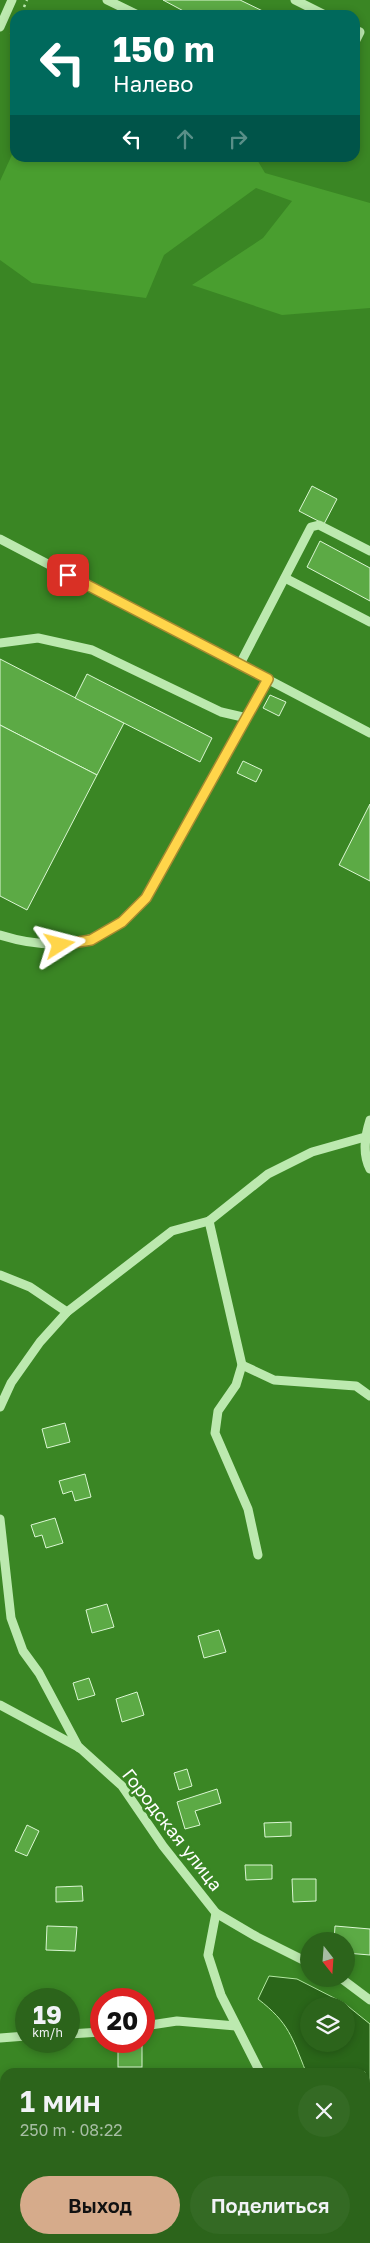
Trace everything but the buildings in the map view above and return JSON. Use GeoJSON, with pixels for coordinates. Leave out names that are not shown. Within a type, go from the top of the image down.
{"type":"FeatureCollection","features":[{"type":"Feature","properties":{"kind":"street"},"geometry":{"type":"LineString","coordinates":[[0,27],[12,0]]}},
{"type":"Feature","properties":{"kind":"street"},"geometry":{"type":"LineString","coordinates":[[107,0],[128,10]]}},
{"type":"Feature","properties":{"kind":"street"},"geometry":{"type":"LineString","coordinates":[[296,0],[316,10]]}},
{"type":"Feature","properties":{"kind":"street"},"geometry":{"type":"LineString","coordinates":[[240,664],[311,527],[315,525],[370,551]]}},
{"type":"Feature","properties":{"kind":"street"},"geometry":{"type":"LineString","coordinates":[[0,539],[370,733]]}},
{"type":"Feature","properties":{"kind":"street"},"geometry":{"type":"LineString","coordinates":[[285,578],[370,622]]}},
{"type":"Feature","properties":{"kind":"street"},"geometry":{"type":"LineString","coordinates":[[0,644],[38,638],[92,650],[222,712],[247,718]]}},
{"type":"Feature","properties":{"kind":"street"},"geometry":{"type":"LineString","coordinates":[[0,936],[25,943],[60,945],[91,940],[122,922],[146,898],[268,679]]}},
{"type":"Feature","properties":{"kind":"street"},"geometry":{"type":"LineString","coordinates":[[369,1165],[365,1137],[370,1120]]}},
{"type":"Feature","properties":{"kind":"street"},"geometry":{"type":"LineString","coordinates":[[0,1407],[17,1375],[40,1342],[67,1312],[172,1231],[209,1221],[268,1174],[312,1152],[365,1137]]}},
{"type":"Feature","properties":{"kind":"street"},"geometry":{"type":"LineString","coordinates":[[209,1221],[242,1365],[236,1385],[218,1412],[215,1433],[248,1510],[258,1555]]}},
{"type":"Feature","properties":{"kind":"street"},"geometry":{"type":"LineString","coordinates":[[0,1275],[30,1287],[67,1312]]}},
{"type":"Feature","properties":{"kind":"street"},"geometry":{"type":"LineString","coordinates":[[242,1365],[274,1380],[356,1386],[370,1396]]}},
{"type":"Feature","properties":{"kind":"street"},"geometry":{"type":"LineString","coordinates":[[0,1519],[11,1618],[23,1651],[38,1673],[80,1748]]}},
{"type":"Feature","properties":{"kind":"street","name":"Городская улица"},"geometry":{"type":"LineString","coordinates":[[0,1705],[80,1748],[122,1786],[163,1846],[216,1913]]}},
{"type":"Feature","properties":{"kind":"street"},"geometry":{"type":"LineString","coordinates":[[258,2068],[221,1996],[208,1955],[216,1913],[257,1938],[300,1959]]}},
{"type":"Feature","properties":{"kind":"street"},"geometry":{"type":"LineString","coordinates":[[354,1988],[370,2000]]}},
{"type":"Feature","properties":{"kind":"street"},"geometry":{"type":"LineString","coordinates":[[155,2024],[177,2021],[236,2026]]}},
{"type":"Feature","properties":{"kind":"street"},"geometry":{"type":"LineString","coordinates":[[0,2038],[15,2037]]}},
{"type":"Feature","properties":{"kind":"shaded area"},"geometry":{"type":"Polygon","coordinates":[[[10,159],[10,162],[258,162],[265,173],[370,203],[370,308],[282,315],[192,285],[263,238],[292,201],[256,188],[164,255],[146,298],[32,283],[0,260],[0,181],[10,159]]]}},
{"type":"Feature","properties":{"kind":"shaded area"},"geometry":{"type":"Polygon","coordinates":[[[269,1976],[297,1979],[300,1981],[300,1988],[315,1988],[332,1997],[300,1997],[300,2052],[355,2052],[355,2012],[370,2024],[370,2068],[304,2068],[288,2031],[277,2016],[258,1999],[269,1976]]]}},
{"type":"Feature","properties":{"kind":"route"},"geometry":{"type":"LineString","coordinates":[[60,945],[91,940],[122,922],[146,898],[268,679],[68,575]]}}]}
